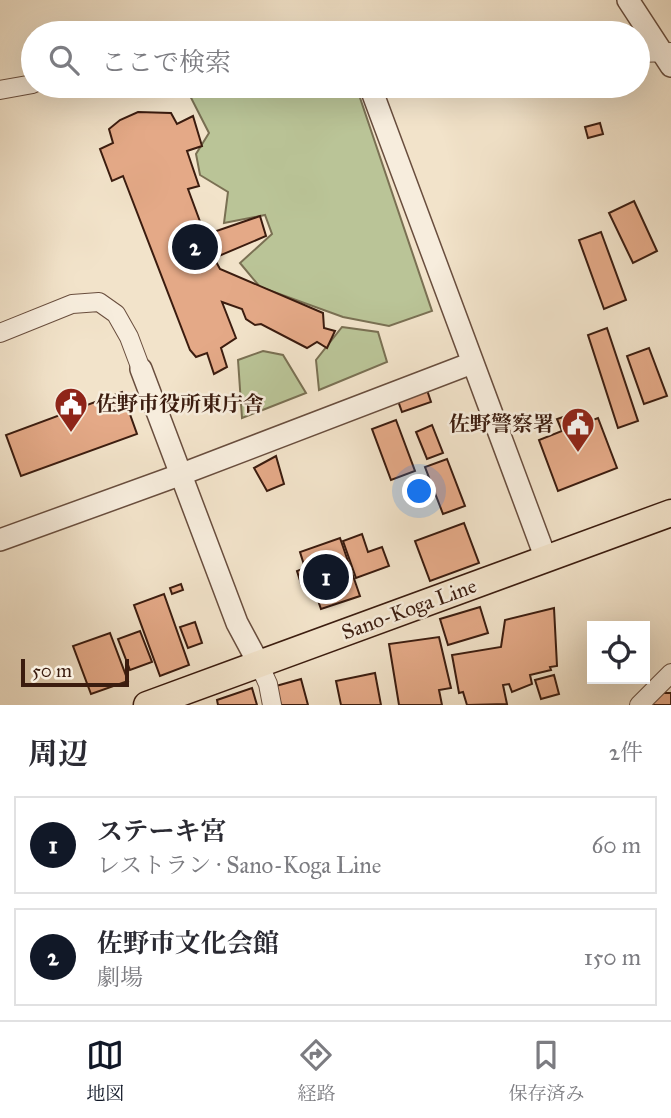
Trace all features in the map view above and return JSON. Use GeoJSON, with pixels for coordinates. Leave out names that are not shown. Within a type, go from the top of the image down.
{"type":"FeatureCollection","features":[{"type":"Feature","properties":{"kind":"main road","name":"Sano-Koga Line"},"geometry":{"type":"LineString","coordinates":[[147,705],[545,559],[670,519]]}},
{"type":"Feature","properties":{"kind":"street"},"geometry":{"type":"LineString","coordinates":[[628,0],[643,21]]}},
{"type":"Feature","properties":{"kind":"street"},"geometry":{"type":"LineString","coordinates":[[650,31],[668,57]]}},
{"type":"Feature","properties":{"kind":"street"},"geometry":{"type":"LineString","coordinates":[[650,55],[668,57]]}},
{"type":"Feature","properties":{"kind":"street"},"geometry":{"type":"LineString","coordinates":[[0,90],[21,86]]}},
{"type":"Feature","properties":{"kind":"street"},"geometry":{"type":"LineString","coordinates":[[374,98],[545,559]]}},
{"type":"Feature","properties":{"kind":"street"},"geometry":{"type":"LineString","coordinates":[[0,333],[72,304],[99,302],[116,314],[129,337],[237,623],[268,684],[272,705]]}},
{"type":"Feature","properties":{"kind":"street"},"geometry":{"type":"LineString","coordinates":[[0,540],[182,474],[472,362]]}},
{"type":"Feature","properties":{"kind":"street"},"geometry":{"type":"LineString","coordinates":[[639,705],[671,673]]}},
{"type":"Feature","properties":{"kind":"green space"},"geometry":{"type":"Polygon","coordinates":[[[191,98],[360,98],[432,311],[389,326],[343,317],[260,287],[240,263],[272,234],[265,215],[224,223],[228,192],[200,175],[196,154],[209,133],[191,98]]]}},
{"type":"Feature","properties":{"kind":"green space"},"geometry":{"type":"Polygon","coordinates":[[[342,327],[378,332],[387,362],[319,390],[316,360],[342,327]]]}},
{"type":"Feature","properties":{"kind":"green space"},"geometry":{"type":"Polygon","coordinates":[[[263,351],[283,355],[306,393],[242,418],[238,360],[263,351]]]}},
{"type":"Feature","properties":{"kind":"building"},"geometry":{"type":"Polygon","coordinates":[[[138,112],[171,113],[177,124],[193,116],[202,146],[187,151],[199,186],[188,189],[205,235],[260,216],[266,236],[214,258],[220,269],[323,313],[324,328],[335,331],[327,348],[317,342],[307,348],[261,324],[255,325],[246,319],[242,309],[222,302],[236,338],[221,348],[227,367],[214,374],[207,353],[196,357],[190,350],[123,176],[112,181],[100,149],[113,143],[109,129],[120,120],[138,112]]]}},
{"type":"Feature","properties":{"kind":"building"},"geometry":{"type":"Polygon","coordinates":[[[600,123],[603,134],[588,138],[585,127],[600,123]]]}},
{"type":"Feature","properties":{"kind":"building"},"geometry":{"type":"Polygon","coordinates":[[[634,201],[657,251],[633,263],[609,213],[634,201]]]}},
{"type":"Feature","properties":{"kind":"building"},"geometry":{"type":"Polygon","coordinates":[[[601,232],[626,300],[604,309],[579,240],[601,232]]]}},
{"type":"Feature","properties":{"kind":"building"},"geometry":{"type":"Polygon","coordinates":[[[607,328],[638,421],[618,428],[588,335],[607,328]]]}},
{"type":"Feature","properties":{"kind":"building"},"geometry":{"type":"Polygon","coordinates":[[[649,348],[667,396],[644,404],[627,356],[649,348]]]}},
{"type":"Feature","properties":{"kind":"building"},"geometry":{"type":"Polygon","coordinates":[[[426,387],[431,402],[402,412],[397,398],[426,387]]]}},
{"type":"Feature","properties":{"kind":"building","name":"佐野市役所東庁舎"},"geometry":{"type":"Polygon","coordinates":[[[122,392],[137,434],[21,476],[6,435],[122,392]]]}},
{"type":"Feature","properties":{"kind":"building","name":"佐野警察署"},"geometry":{"type":"Polygon","coordinates":[[[563,417],[567,430],[598,418],[617,468],[558,491],[539,440],[562,431],[557,419],[563,417]]]}},
{"type":"Feature","properties":{"kind":"building"},"geometry":{"type":"Polygon","coordinates":[[[396,420],[415,471],[391,480],[372,429],[396,420]]]}},
{"type":"Feature","properties":{"kind":"building"},"geometry":{"type":"Polygon","coordinates":[[[432,425],[443,453],[427,459],[416,432],[432,425]]]}},
{"type":"Feature","properties":{"kind":"building"},"geometry":{"type":"Polygon","coordinates":[[[276,456],[284,484],[267,491],[254,468],[276,456]]]}},
{"type":"Feature","properties":{"kind":"building"},"geometry":{"type":"Polygon","coordinates":[[[447,459],[465,506],[443,514],[425,467],[447,459]]]}},
{"type":"Feature","properties":{"kind":"building"},"geometry":{"type":"Polygon","coordinates":[[[464,523],[479,563],[430,581],[415,541],[464,523]]]}},
{"type":"Feature","properties":{"kind":"building"},"geometry":{"type":"Polygon","coordinates":[[[362,534],[368,552],[382,547],[389,566],[356,578],[343,541],[362,534]]]}},
{"type":"Feature","properties":{"kind":"building"},"geometry":{"type":"Polygon","coordinates":[[[340,538],[360,596],[321,609],[312,583],[302,587],[297,571],[305,568],[300,552],[340,538]]]}},
{"type":"Feature","properties":{"kind":"building"},"geometry":{"type":"Polygon","coordinates":[[[181,584],[183,590],[172,594],[170,588],[181,584]]]}},
{"type":"Feature","properties":{"kind":"building"},"geometry":{"type":"Polygon","coordinates":[[[164,594],[189,665],[160,676],[134,605],[164,594]]]}},
{"type":"Feature","properties":{"kind":"building"},"geometry":{"type":"Polygon","coordinates":[[[480,607],[488,633],[448,645],[440,619],[480,607]]]}},
{"type":"Feature","properties":{"kind":"building"},"geometry":{"type":"Polygon","coordinates":[[[554,608],[557,666],[530,675],[532,684],[512,692],[509,684],[503,685],[507,704],[467,705],[463,692],[459,693],[452,655],[501,647],[505,620],[554,608]]]}},
{"type":"Feature","properties":{"kind":"building"},"geometry":{"type":"Polygon","coordinates":[[[195,622],[202,643],[188,648],[180,627],[195,622]]]}},
{"type":"Feature","properties":{"kind":"building"},"geometry":{"type":"Polygon","coordinates":[[[140,631],[152,662],[130,670],[118,639],[140,631]]]}},
{"type":"Feature","properties":{"kind":"building"},"geometry":{"type":"Polygon","coordinates":[[[110,633],[128,681],[91,694],[73,646],[110,633]]]}},
{"type":"Feature","properties":{"kind":"building"},"geometry":{"type":"Polygon","coordinates":[[[439,637],[451,688],[439,690],[442,705],[399,705],[389,644],[439,637]]]}},
{"type":"Feature","properties":{"kind":"building"},"geometry":{"type":"Polygon","coordinates":[[[375,673],[381,705],[341,705],[336,681],[375,673]]]}},
{"type":"Feature","properties":{"kind":"building"},"geometry":{"type":"Polygon","coordinates":[[[554,675],[559,694],[541,699],[535,680],[554,675]]]}},
{"type":"Feature","properties":{"kind":"building"},"geometry":{"type":"Polygon","coordinates":[[[301,679],[308,705],[281,705],[276,686],[301,679]]]}},
{"type":"Feature","properties":{"kind":"building"},"geometry":{"type":"Polygon","coordinates":[[[252,688],[257,705],[218,705],[217,700],[252,688]]]}},
{"type":"Feature","properties":{"kind":"building"},"geometry":{"type":"Polygon","coordinates":[[[651,693],[671,693],[671,705],[651,705],[651,693]]]}},
{"type":"Feature","properties":{"kind":"place","name":"佐野市文化会館"},"geometry":{"type":"Point","coordinates":[195,247]}},
{"type":"Feature","properties":{"kind":"place","name":"佐野市役所東庁舎"},"geometry":{"type":"Point","coordinates":[71,434]}},
{"type":"Feature","properties":{"kind":"place","name":"佐野警察署"},"geometry":{"type":"Point","coordinates":[578,454]}},
{"type":"Feature","properties":{"kind":"place","name":"ステーキ宮"},"geometry":{"type":"Point","coordinates":[326,577]}}]}
